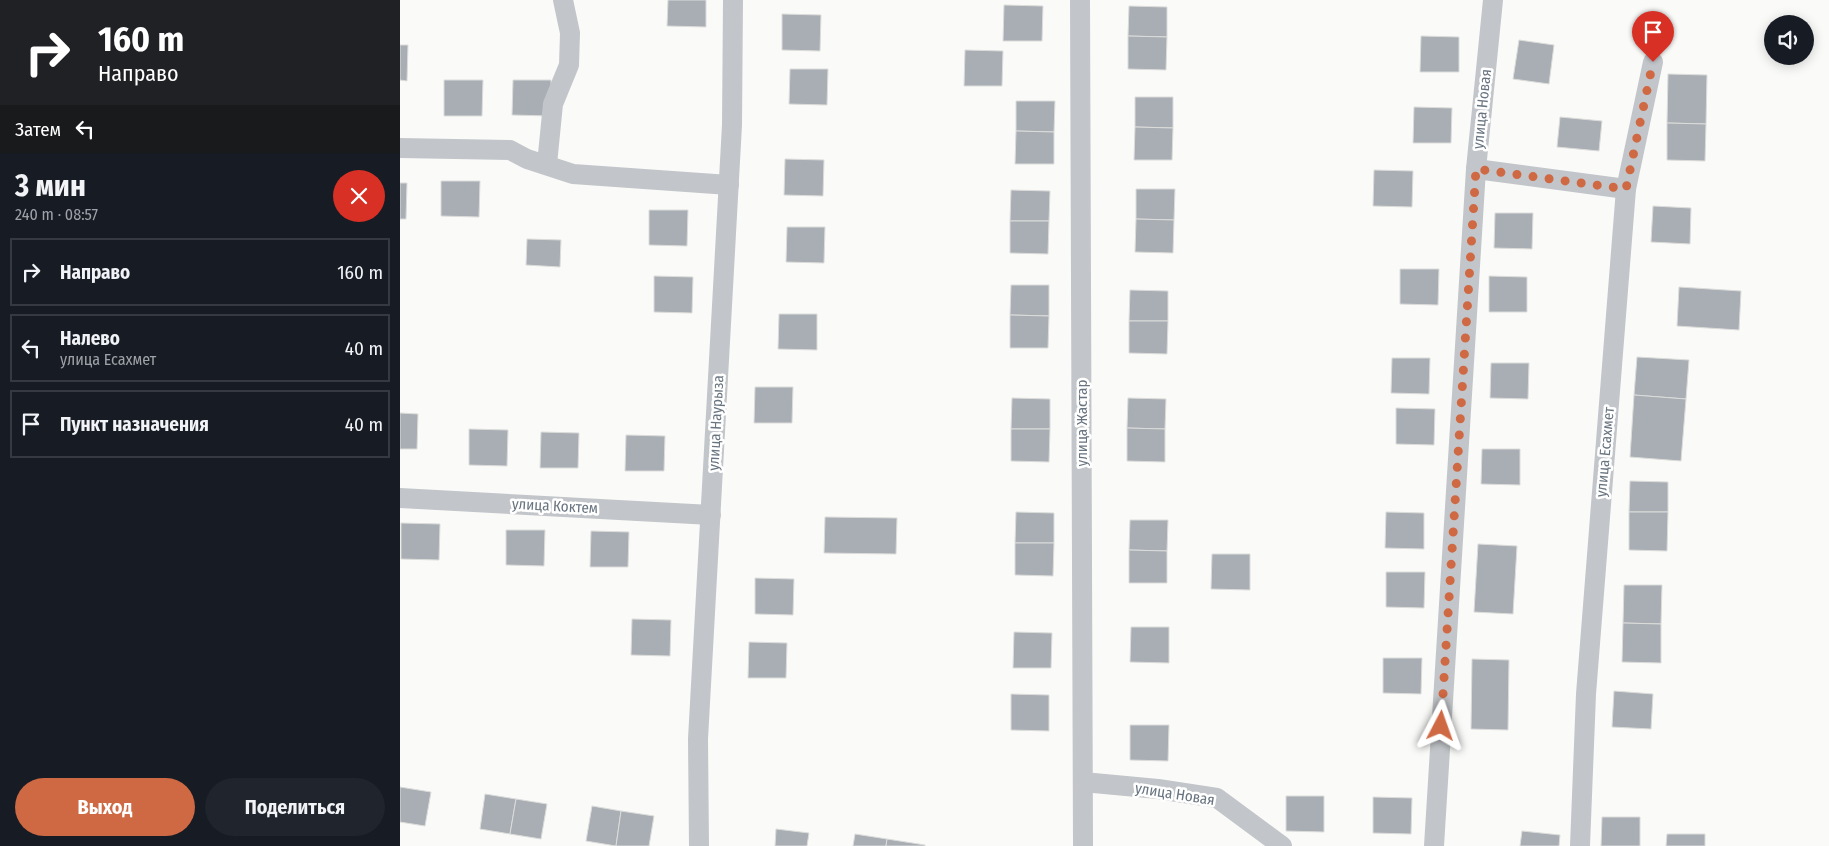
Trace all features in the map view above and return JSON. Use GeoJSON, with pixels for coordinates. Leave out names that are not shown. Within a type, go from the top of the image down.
{"type":"FeatureCollection","features":[{"type":"Feature","properties":{"kind":"street"},"geometry":{"type":"LineString","coordinates":[[547,164],[553,104],[568,65],[570,33],[563,0]]}},
{"type":"Feature","properties":{"kind":"street","name":"улица Наурыза"},"geometry":{"type":"LineString","coordinates":[[699,846],[698,739],[732,125],[733,0]]}},
{"type":"Feature","properties":{"kind":"street","name":"улица Жастар"},"geometry":{"type":"LineString","coordinates":[[1080,0],[1083,846]]}},
{"type":"Feature","properties":{"kind":"street","name":"улица Новая"},"geometry":{"type":"LineString","coordinates":[[1434,846],[1476,169],[1493,0]]}},
{"type":"Feature","properties":{"kind":"street","name":"улица Есахмет"},"geometry":{"type":"LineString","coordinates":[[1580,846],[1586,694],[1626,189],[1653,62]]}},
{"type":"Feature","properties":{"kind":"street"},"geometry":{"type":"LineString","coordinates":[[400,148],[510,150],[573,174],[729,185]]}},
{"type":"Feature","properties":{"kind":"street"},"geometry":{"type":"LineString","coordinates":[[1476,169],[1626,189]]}},
{"type":"Feature","properties":{"kind":"street","name":"улица Коктем"},"geometry":{"type":"LineString","coordinates":[[400,498],[711,514]]}},
{"type":"Feature","properties":{"kind":"street","name":"улица Новая"},"geometry":{"type":"LineString","coordinates":[[1083,782],[1158,789],[1216,798],[1282,846]]}},
{"type":"Feature","properties":{"kind":"building"},"geometry":{"type":"Polygon","coordinates":[[[668,0],[706,0],[706,27],[667,26],[668,0]]]}},
{"type":"Feature","properties":{"kind":"building"},"geometry":{"type":"Polygon","coordinates":[[[1004,5],[1043,6],[1042,41],[1003,41],[1004,5]]]}},
{"type":"Feature","properties":{"kind":"building"},"geometry":{"type":"Polygon","coordinates":[[[1129,6],[1167,7],[1167,37],[1128,36],[1129,6]]]}},
{"type":"Feature","properties":{"kind":"building"},"geometry":{"type":"Polygon","coordinates":[[[782,14],[821,15],[820,51],[782,50],[782,14]]]}},
{"type":"Feature","properties":{"kind":"building"},"geometry":{"type":"Polygon","coordinates":[[[1128,36],[1167,37],[1166,70],[1128,69],[1128,36]]]}},
{"type":"Feature","properties":{"kind":"building"},"geometry":{"type":"Polygon","coordinates":[[[1421,36],[1459,37],[1459,72],[1420,72],[1421,36]]]}},
{"type":"Feature","properties":{"kind":"building"},"geometry":{"type":"Polygon","coordinates":[[[1519,40],[1554,45],[1549,84],[1513,79],[1519,40]]]}},
{"type":"Feature","properties":{"kind":"building"},"geometry":{"type":"Polygon","coordinates":[[[400,45],[408,45],[407,81],[400,80],[400,45]]]}},
{"type":"Feature","properties":{"kind":"building"},"geometry":{"type":"Polygon","coordinates":[[[965,50],[1003,51],[1002,86],[964,86],[965,50]]]}},
{"type":"Feature","properties":{"kind":"building"},"geometry":{"type":"Polygon","coordinates":[[[790,69],[828,69],[827,105],[789,104],[790,69]]]}},
{"type":"Feature","properties":{"kind":"building"},"geometry":{"type":"Polygon","coordinates":[[[1668,74],[1707,75],[1706,124],[1667,123],[1668,74]]]}},
{"type":"Feature","properties":{"kind":"building"},"geometry":{"type":"Polygon","coordinates":[[[444,80],[483,80],[482,116],[444,116],[444,80]]]}},
{"type":"Feature","properties":{"kind":"building"},"geometry":{"type":"Polygon","coordinates":[[[513,80],[551,80],[551,116],[512,115],[513,80]]]}},
{"type":"Feature","properties":{"kind":"building"},"geometry":{"type":"Polygon","coordinates":[[[1135,97],[1173,97],[1173,128],[1135,127],[1135,97]]]}},
{"type":"Feature","properties":{"kind":"building"},"geometry":{"type":"Polygon","coordinates":[[[1016,101],[1055,101],[1054,132],[1016,131],[1016,101]]]}},
{"type":"Feature","properties":{"kind":"building"},"geometry":{"type":"Polygon","coordinates":[[[1414,107],[1452,108],[1451,143],[1413,143],[1414,107]]]}},
{"type":"Feature","properties":{"kind":"building"},"geometry":{"type":"Polygon","coordinates":[[[1560,117],[1602,121],[1599,151],[1557,147],[1560,117]]]}},
{"type":"Feature","properties":{"kind":"building"},"geometry":{"type":"Polygon","coordinates":[[[1667,123],[1706,124],[1705,161],[1667,160],[1667,123]]]}},
{"type":"Feature","properties":{"kind":"building"},"geometry":{"type":"Polygon","coordinates":[[[1135,127],[1173,128],[1172,160],[1134,160],[1135,127]]]}},
{"type":"Feature","properties":{"kind":"building"},"geometry":{"type":"Polygon","coordinates":[[[1016,131],[1054,132],[1054,164],[1015,164],[1016,131]]]}},
{"type":"Feature","properties":{"kind":"building"},"geometry":{"type":"Polygon","coordinates":[[[785,159],[824,160],[823,196],[784,195],[785,159]]]}},
{"type":"Feature","properties":{"kind":"building"},"geometry":{"type":"Polygon","coordinates":[[[1374,170],[1413,171],[1412,207],[1373,206],[1374,170]]]}},
{"type":"Feature","properties":{"kind":"building"},"geometry":{"type":"Polygon","coordinates":[[[441,181],[480,181],[479,217],[441,216],[441,181]]]}},
{"type":"Feature","properties":{"kind":"building"},"geometry":{"type":"Polygon","coordinates":[[[400,183],[407,183],[406,219],[400,219],[400,183]]]}},
{"type":"Feature","properties":{"kind":"building"},"geometry":{"type":"Polygon","coordinates":[[[1136,189],[1175,189],[1174,220],[1136,219],[1136,189]]]}},
{"type":"Feature","properties":{"kind":"building"},"geometry":{"type":"Polygon","coordinates":[[[1011,190],[1050,191],[1049,221],[1010,221],[1011,190]]]}},
{"type":"Feature","properties":{"kind":"building"},"geometry":{"type":"Polygon","coordinates":[[[1653,206],[1691,208],[1690,244],[1651,242],[1653,206]]]}},
{"type":"Feature","properties":{"kind":"building"},"geometry":{"type":"Polygon","coordinates":[[[649,210],[688,210],[687,246],[649,245],[649,210]]]}},
{"type":"Feature","properties":{"kind":"building"},"geometry":{"type":"Polygon","coordinates":[[[1495,213],[1533,213],[1532,249],[1494,248],[1495,213]]]}},
{"type":"Feature","properties":{"kind":"building"},"geometry":{"type":"Polygon","coordinates":[[[1136,219],[1174,220],[1173,253],[1135,252],[1136,219]]]}},
{"type":"Feature","properties":{"kind":"building"},"geometry":{"type":"Polygon","coordinates":[[[1010,221],[1049,221],[1048,254],[1010,253],[1010,221]]]}},
{"type":"Feature","properties":{"kind":"building"},"geometry":{"type":"Polygon","coordinates":[[[787,227],[825,227],[824,263],[786,262],[787,227]]]}},
{"type":"Feature","properties":{"kind":"building"},"geometry":{"type":"Polygon","coordinates":[[[527,239],[561,240],[560,267],[526,265],[527,239]]]}},
{"type":"Feature","properties":{"kind":"building"},"geometry":{"type":"Polygon","coordinates":[[[1400,269],[1439,269],[1438,305],[1400,304],[1400,269]]]}},
{"type":"Feature","properties":{"kind":"building"},"geometry":{"type":"Polygon","coordinates":[[[654,276],[693,277],[692,313],[654,312],[654,276]]]}},
{"type":"Feature","properties":{"kind":"building"},"geometry":{"type":"Polygon","coordinates":[[[1489,276],[1527,277],[1527,312],[1489,312],[1489,276]]]}},
{"type":"Feature","properties":{"kind":"building"},"geometry":{"type":"Polygon","coordinates":[[[1011,285],[1049,285],[1049,316],[1010,315],[1011,285]]]}},
{"type":"Feature","properties":{"kind":"building"},"geometry":{"type":"Polygon","coordinates":[[[1679,287],[1741,291],[1739,330],[1677,326],[1679,287]]]}},
{"type":"Feature","properties":{"kind":"building"},"geometry":{"type":"Polygon","coordinates":[[[1130,290],[1168,291],[1168,321],[1129,321],[1130,290]]]}},
{"type":"Feature","properties":{"kind":"building"},"geometry":{"type":"Polygon","coordinates":[[[779,314],[817,314],[817,350],[778,349],[779,314]]]}},
{"type":"Feature","properties":{"kind":"building"},"geometry":{"type":"Polygon","coordinates":[[[1010,315],[1049,316],[1048,348],[1010,348],[1010,315]]]}},
{"type":"Feature","properties":{"kind":"building"},"geometry":{"type":"Polygon","coordinates":[[[1129,321],[1168,321],[1167,354],[1129,353],[1129,321]]]}},
{"type":"Feature","properties":{"kind":"building"},"geometry":{"type":"Polygon","coordinates":[[[1637,357],[1689,360],[1686,399],[1634,395],[1637,357]]]}},
{"type":"Feature","properties":{"kind":"building"},"geometry":{"type":"Polygon","coordinates":[[[1392,358],[1430,358],[1429,394],[1391,393],[1392,358]]]}},
{"type":"Feature","properties":{"kind":"building"},"geometry":{"type":"Polygon","coordinates":[[[1491,363],[1529,363],[1528,399],[1490,398],[1491,363]]]}},
{"type":"Feature","properties":{"kind":"building"},"geometry":{"type":"Polygon","coordinates":[[[755,387],[793,387],[792,423],[754,423],[755,387]]]}},
{"type":"Feature","properties":{"kind":"building"},"geometry":{"type":"Polygon","coordinates":[[[1634,395],[1686,399],[1681,461],[1630,457],[1634,395]]]}},
{"type":"Feature","properties":{"kind":"building"},"geometry":{"type":"Polygon","coordinates":[[[1012,398],[1050,399],[1050,429],[1011,429],[1012,398]]]}},
{"type":"Feature","properties":{"kind":"building"},"geometry":{"type":"Polygon","coordinates":[[[1128,398],[1166,399],[1165,429],[1127,428],[1128,398]]]}},
{"type":"Feature","properties":{"kind":"building"},"geometry":{"type":"Polygon","coordinates":[[[1396,408],[1435,409],[1434,445],[1396,444],[1396,408]]]}},
{"type":"Feature","properties":{"kind":"building"},"geometry":{"type":"Polygon","coordinates":[[[400,413],[418,414],[417,449],[400,449],[400,413]]]}},
{"type":"Feature","properties":{"kind":"building"},"geometry":{"type":"Polygon","coordinates":[[[1127,428],[1165,429],[1165,462],[1127,461],[1127,428]]]}},
{"type":"Feature","properties":{"kind":"building"},"geometry":{"type":"Polygon","coordinates":[[[469,429],[508,430],[507,466],[469,465],[469,429]]]}},
{"type":"Feature","properties":{"kind":"building"},"geometry":{"type":"Polygon","coordinates":[[[1011,429],[1050,429],[1049,462],[1011,461],[1011,429]]]}},
{"type":"Feature","properties":{"kind":"building"},"geometry":{"type":"Polygon","coordinates":[[[541,432],[579,433],[578,468],[540,468],[541,432]]]}},
{"type":"Feature","properties":{"kind":"building"},"geometry":{"type":"Polygon","coordinates":[[[626,435],[665,436],[664,471],[625,471],[626,435]]]}},
{"type":"Feature","properties":{"kind":"building"},"geometry":{"type":"Polygon","coordinates":[[[1482,449],[1520,449],[1520,485],[1481,484],[1482,449]]]}},
{"type":"Feature","properties":{"kind":"building"},"geometry":{"type":"Polygon","coordinates":[[[1630,481],[1668,482],[1668,512],[1629,512],[1630,481]]]}},
{"type":"Feature","properties":{"kind":"building"},"geometry":{"type":"Polygon","coordinates":[[[1016,512],[1054,513],[1054,543],[1015,543],[1016,512]]]}},
{"type":"Feature","properties":{"kind":"building"},"geometry":{"type":"Polygon","coordinates":[[[1386,512],[1424,513],[1424,549],[1385,548],[1386,512]]]}},
{"type":"Feature","properties":{"kind":"building"},"geometry":{"type":"Polygon","coordinates":[[[1629,512],[1668,512],[1667,551],[1629,550],[1629,512]]]}},
{"type":"Feature","properties":{"kind":"building"},"geometry":{"type":"Polygon","coordinates":[[[825,517],[897,518],[896,554],[824,553],[825,517]]]}},
{"type":"Feature","properties":{"kind":"building"},"geometry":{"type":"Polygon","coordinates":[[[1130,520],[1168,520],[1167,551],[1129,550],[1130,520]]]}},
{"type":"Feature","properties":{"kind":"building"},"geometry":{"type":"Polygon","coordinates":[[[401,523],[440,524],[439,560],[401,559],[401,523]]]}},
{"type":"Feature","properties":{"kind":"building"},"geometry":{"type":"Polygon","coordinates":[[[506,530],[545,530],[544,566],[506,565],[506,530]]]}},
{"type":"Feature","properties":{"kind":"building"},"geometry":{"type":"Polygon","coordinates":[[[591,531],[629,532],[628,567],[590,567],[591,531]]]}},
{"type":"Feature","properties":{"kind":"building"},"geometry":{"type":"Polygon","coordinates":[[[1015,543],[1054,543],[1053,576],[1015,575],[1015,543]]]}},
{"type":"Feature","properties":{"kind":"building"},"geometry":{"type":"Polygon","coordinates":[[[1478,544],[1517,546],[1513,614],[1474,612],[1478,544]]]}},
{"type":"Feature","properties":{"kind":"building"},"geometry":{"type":"Polygon","coordinates":[[[1129,550],[1167,551],[1167,583],[1129,583],[1129,550]]]}},
{"type":"Feature","properties":{"kind":"building"},"geometry":{"type":"Polygon","coordinates":[[[1212,554],[1250,554],[1250,590],[1211,589],[1212,554]]]}},
{"type":"Feature","properties":{"kind":"building"},"geometry":{"type":"Polygon","coordinates":[[[1386,572],[1425,572],[1424,608],[1386,607],[1386,572]]]}},
{"type":"Feature","properties":{"kind":"building"},"geometry":{"type":"Polygon","coordinates":[[[755,578],[794,579],[793,615],[755,614],[755,578]]]}},
{"type":"Feature","properties":{"kind":"building"},"geometry":{"type":"Polygon","coordinates":[[[1624,585],[1662,585],[1661,624],[1623,623],[1624,585]]]}},
{"type":"Feature","properties":{"kind":"building"},"geometry":{"type":"Polygon","coordinates":[[[632,619],[671,620],[670,656],[631,655],[632,619]]]}},
{"type":"Feature","properties":{"kind":"building"},"geometry":{"type":"Polygon","coordinates":[[[1623,623],[1661,624],[1661,663],[1622,662],[1623,623]]]}},
{"type":"Feature","properties":{"kind":"building"},"geometry":{"type":"Polygon","coordinates":[[[1131,627],[1169,627],[1169,663],[1130,662],[1131,627]]]}},
{"type":"Feature","properties":{"kind":"building"},"geometry":{"type":"Polygon","coordinates":[[[1014,632],[1052,633],[1051,668],[1013,668],[1014,632]]]}},
{"type":"Feature","properties":{"kind":"building"},"geometry":{"type":"Polygon","coordinates":[[[749,642],[787,643],[786,678],[748,678],[749,642]]]}},
{"type":"Feature","properties":{"kind":"building"},"geometry":{"type":"Polygon","coordinates":[[[1383,658],[1422,658],[1421,694],[1383,693],[1383,658]]]}},
{"type":"Feature","properties":{"kind":"building"},"geometry":{"type":"Polygon","coordinates":[[[1472,659],[1509,660],[1508,730],[1471,729],[1472,659]]]}},
{"type":"Feature","properties":{"kind":"building"},"geometry":{"type":"Polygon","coordinates":[[[1614,691],[1653,694],[1651,729],[1612,727],[1614,691]]]}},
{"type":"Feature","properties":{"kind":"building"},"geometry":{"type":"Polygon","coordinates":[[[1011,694],[1049,695],[1049,731],[1011,730],[1011,694]]]}},
{"type":"Feature","properties":{"kind":"building"},"geometry":{"type":"Polygon","coordinates":[[[1130,725],[1169,725],[1168,761],[1130,760],[1130,725]]]}},
{"type":"Feature","properties":{"kind":"building"},"geometry":{"type":"Polygon","coordinates":[[[400,787],[431,792],[425,826],[400,822],[400,787]]]}},
{"type":"Feature","properties":{"kind":"building"},"geometry":{"type":"Polygon","coordinates":[[[485,794],[516,799],[510,834],[480,829],[485,794]]]}},
{"type":"Feature","properties":{"kind":"building"},"geometry":{"type":"Polygon","coordinates":[[[1286,796],[1324,796],[1324,832],[1286,831],[1286,796]]]}},
{"type":"Feature","properties":{"kind":"building"},"geometry":{"type":"Polygon","coordinates":[[[1373,797],[1412,798],[1411,834],[1373,833],[1373,797]]]}},
{"type":"Feature","properties":{"kind":"building"},"geometry":{"type":"Polygon","coordinates":[[[516,799],[547,804],[541,839],[510,834],[516,799]]]}},
{"type":"Feature","properties":{"kind":"building"},"geometry":{"type":"Polygon","coordinates":[[[592,806],[621,811],[616,846],[586,841],[592,806]]]}},
{"type":"Feature","properties":{"kind":"building"},"geometry":{"type":"Polygon","coordinates":[[[621,811],[654,816],[649,846],[616,846],[621,811]]]}},
{"type":"Feature","properties":{"kind":"building"},"geometry":{"type":"Polygon","coordinates":[[[1602,817],[1640,817],[1640,846],[1601,846],[1602,817]]]}},
{"type":"Feature","properties":{"kind":"building"},"geometry":{"type":"Polygon","coordinates":[[[776,829],[809,833],[807,846],[775,846],[776,829]]]}},
{"type":"Feature","properties":{"kind":"building"},"geometry":{"type":"Polygon","coordinates":[[[1522,831],[1560,835],[1559,846],[1520,846],[1522,831]]]}},
{"type":"Feature","properties":{"kind":"building"},"geometry":{"type":"Polygon","coordinates":[[[855,834],[887,839],[886,846],[853,846],[855,834]]]}},
{"type":"Feature","properties":{"kind":"building"},"geometry":{"type":"Polygon","coordinates":[[[1667,834],[1705,834],[1705,846],[1666,846],[1667,834]]]}},
{"type":"Feature","properties":{"kind":"building"},"geometry":{"type":"Polygon","coordinates":[[[887,839],[925,845],[925,846],[886,846],[887,839]]]}},
{"type":"Feature","properties":{"kind":"route"},"geometry":{"type":"LineString","coordinates":[[1441,726],[1476,169],[1626,189],[1653,62]]}}]}
